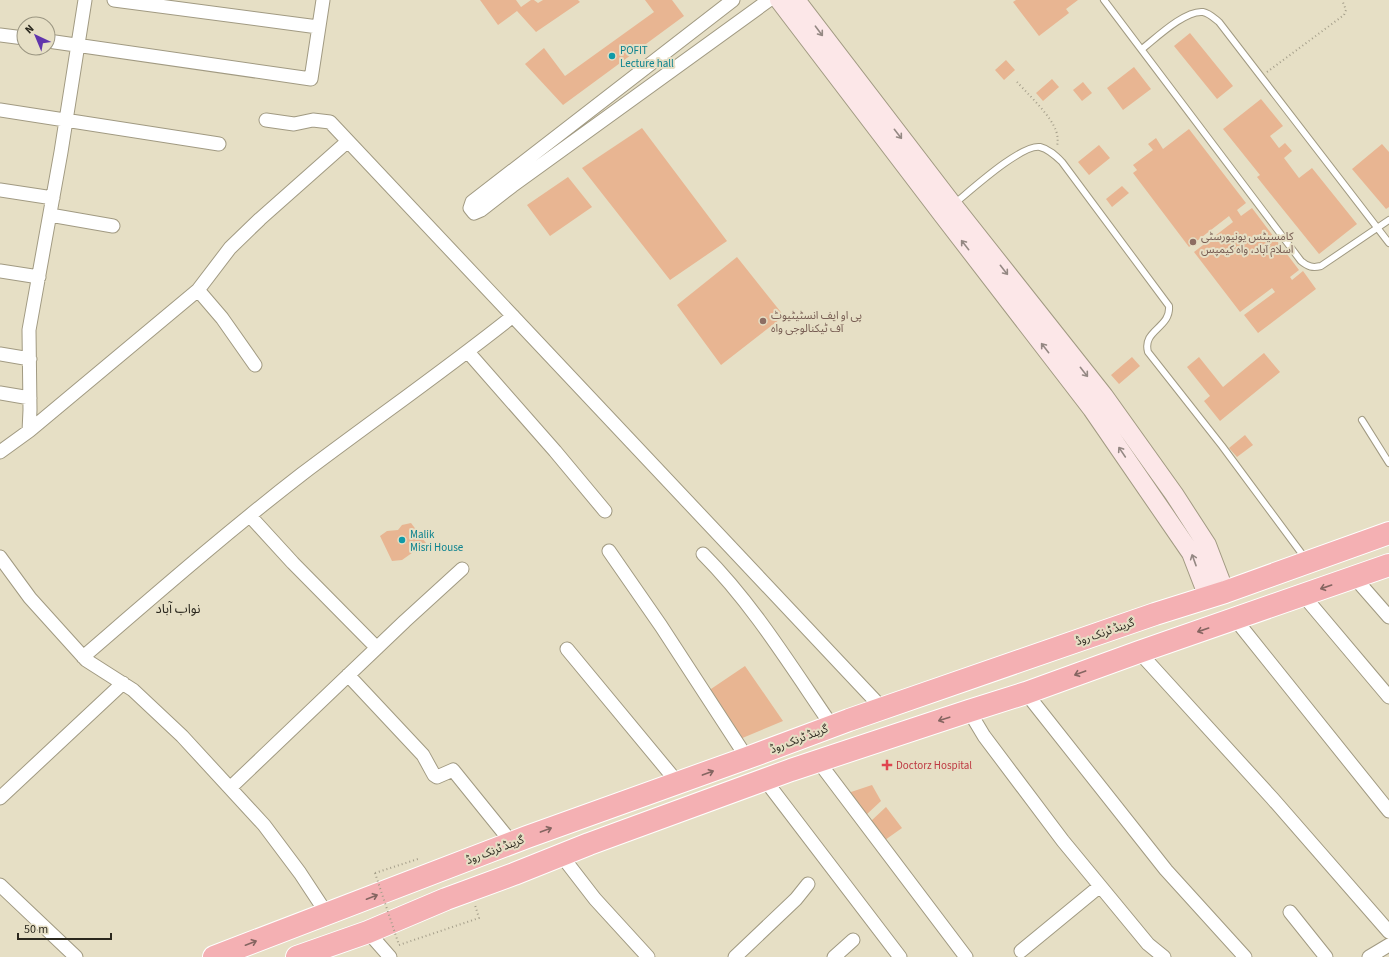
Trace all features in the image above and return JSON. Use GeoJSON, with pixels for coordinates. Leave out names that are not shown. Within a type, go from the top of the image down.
{"type":"FeatureCollection","features":[{"type":"Feature","properties":{"kind":"highway","name":"گرینڈ ٹرنک روڈ"},"geometry":{"type":"LineString","coordinates":[[214,957],[512,843],[832,726],[1389,533]]}},
{"type":"Feature","properties":{"kind":"highway"},"geometry":{"type":"LineString","coordinates":[[297,957],[368,932],[446,899],[561,855],[765,780],[969,710],[1026,693],[1389,565]]}},
{"type":"Feature","properties":{"kind":"highway"},"geometry":{"type":"LineString","coordinates":[[1155,614],[1163,644]]}},
{"type":"Feature","properties":{"kind":"street"},"geometry":{"type":"LineString","coordinates":[[29,431],[29,330],[53,198],[85,0]]}},
{"type":"Feature","properties":{"kind":"street"},"geometry":{"type":"LineString","coordinates":[[114,0],[142,2],[318,27]]}},
{"type":"Feature","properties":{"kind":"street"},"geometry":{"type":"LineString","coordinates":[[56,42],[311,79],[322,0]]}},
{"type":"Feature","properties":{"kind":"street"},"geometry":{"type":"LineString","coordinates":[[733,0],[472,202],[470,208],[474,213],[481,210],[550,158],[769,0]]}},
{"type":"Feature","properties":{"kind":"street"},"geometry":{"type":"LineString","coordinates":[[779,0],[947,210]]}},
{"type":"Feature","properties":{"kind":"street"},"geometry":{"type":"LineString","coordinates":[[796,0],[1092,409],[1191,553],[1216,594]]}},
{"type":"Feature","properties":{"kind":"street"},"geometry":{"type":"LineString","coordinates":[[0,35],[16,37]]}},
{"type":"Feature","properties":{"kind":"street"},"geometry":{"type":"LineString","coordinates":[[0,110],[219,144]]}},
{"type":"Feature","properties":{"kind":"street"},"geometry":{"type":"LineString","coordinates":[[266,120],[294,124],[313,120],[330,122],[882,708]]}},
{"type":"Feature","properties":{"kind":"street"},"geometry":{"type":"LineString","coordinates":[[0,452],[29,431],[198,290],[230,248],[260,219],[348,141]]}},
{"type":"Feature","properties":{"kind":"street"},"geometry":{"type":"LineString","coordinates":[[0,190],[53,198]]}},
{"type":"Feature","properties":{"kind":"street"},"geometry":{"type":"LineString","coordinates":[[50,215],[113,226]]}},
{"type":"Feature","properties":{"kind":"street"},"geometry":{"type":"LineString","coordinates":[[0,271],[39,277]]}},
{"type":"Feature","properties":{"kind":"street"},"geometry":{"type":"LineString","coordinates":[[198,290],[222,318],[255,365]]}},
{"type":"Feature","properties":{"kind":"street"},"geometry":{"type":"LineString","coordinates":[[83,657],[212,547],[302,474],[468,352],[513,316]]}},
{"type":"Feature","properties":{"kind":"street"},"geometry":{"type":"LineString","coordinates":[[468,352],[555,451],[605,511]]}},
{"type":"Feature","properties":{"kind":"street"},"geometry":{"type":"LineString","coordinates":[[0,354],[30,359]]}},
{"type":"Feature","properties":{"kind":"street"},"geometry":{"type":"LineString","coordinates":[[0,393],[30,398]]}},
{"type":"Feature","properties":{"kind":"street"},"geometry":{"type":"LineString","coordinates":[[250,516],[293,564],[377,648]]}},
{"type":"Feature","properties":{"kind":"street"},"geometry":{"type":"LineString","coordinates":[[609,551],[665,632],[747,758]]}},
{"type":"Feature","properties":{"kind":"street"},"geometry":{"type":"LineString","coordinates":[[703,554],[721,572],[751,609],[832,726]]}},
{"type":"Feature","properties":{"kind":"street"},"geometry":{"type":"LineString","coordinates":[[0,557],[30,598],[83,657],[133,690],[182,736],[264,825],[327,914]]}},
{"type":"Feature","properties":{"kind":"street"},"geometry":{"type":"LineString","coordinates":[[230,788],[462,569]]}},
{"type":"Feature","properties":{"kind":"street"},"geometry":{"type":"LineString","coordinates":[[1354,577],[1389,616]]}},
{"type":"Feature","properties":{"kind":"street"},"geometry":{"type":"LineString","coordinates":[[1303,595],[1389,697]]}},
{"type":"Feature","properties":{"kind":"street"},"geometry":{"type":"LineString","coordinates":[[1235,619],[1389,811]]}},
{"type":"Feature","properties":{"kind":"street"},"geometry":{"type":"LineString","coordinates":[[567,648],[678,783]]}},
{"type":"Feature","properties":{"kind":"street"},"geometry":{"type":"LineString","coordinates":[[1139,652],[1272,798],[1389,932]]}},
{"type":"Feature","properties":{"kind":"street"},"geometry":{"type":"LineString","coordinates":[[348,675],[423,755],[434,775],[437,777],[453,770],[512,843]]}},
{"type":"Feature","properties":{"kind":"street"},"geometry":{"type":"LineString","coordinates":[[0,798],[123,683]]}},
{"type":"Feature","properties":{"kind":"street"},"geometry":{"type":"LineString","coordinates":[[1026,693],[1166,870],[1245,957]]}},
{"type":"Feature","properties":{"kind":"street"},"geometry":{"type":"LineString","coordinates":[[969,710],[984,736],[1063,841],[1148,944],[1164,957]]}},
{"type":"Feature","properties":{"kind":"street"},"geometry":{"type":"LineString","coordinates":[[818,761],[966,957]]}},
{"type":"Feature","properties":{"kind":"street"},"geometry":{"type":"LineString","coordinates":[[765,780],[900,957]]}},
{"type":"Feature","properties":{"kind":"street"},"geometry":{"type":"LineString","coordinates":[[561,855],[595,899],[648,957]]}},
{"type":"Feature","properties":{"kind":"street"},"geometry":{"type":"LineString","coordinates":[[735,957],[796,899],[808,884]]}},
{"type":"Feature","properties":{"kind":"street"},"geometry":{"type":"LineString","coordinates":[[0,885],[76,957]]}},
{"type":"Feature","properties":{"kind":"street"},"geometry":{"type":"LineString","coordinates":[[1021,951],[1100,886]]}},
{"type":"Feature","properties":{"kind":"street"},"geometry":{"type":"LineString","coordinates":[[1290,912],[1326,957]]}},
{"type":"Feature","properties":{"kind":"street"},"geometry":{"type":"LineString","coordinates":[[368,932],[390,957]]}},
{"type":"Feature","properties":{"kind":"street"},"geometry":{"type":"LineString","coordinates":[[834,957],[853,940]]}},
{"type":"Feature","properties":{"kind":"street"},"geometry":{"type":"LineString","coordinates":[[1369,957],[1389,945]]}},
{"type":"Feature","properties":{"kind":"lane"},"geometry":{"type":"LineString","coordinates":[[1104,0],[1301,261],[1307,266],[1314,268],[1322,266],[1389,220]]}},
{"type":"Feature","properties":{"kind":"lane"},"geometry":{"type":"LineString","coordinates":[[1142,49],[1182,18],[1194,12],[1203,12],[1211,15],[1219,22],[1262,76],[1389,243]]}},
{"type":"Feature","properties":{"kind":"lane"},"geometry":{"type":"LineString","coordinates":[[947,210],[1012,158],[1025,150],[1038,147],[1047,149],[1056,156],[1169,306],[1170,312],[1167,319],[1149,337],[1146,345],[1148,352],[1222,446],[1308,562]]}},
{"type":"Feature","properties":{"kind":"lane"},"geometry":{"type":"LineString","coordinates":[[1362,420],[1389,463]]}},
{"type":"Feature","properties":{"kind":"path"},"geometry":{"type":"LineString","coordinates":[[1262,76],[1344,15],[1346,10],[1342,0]]}},
{"type":"Feature","properties":{"kind":"path"},"geometry":{"type":"LineString","coordinates":[[1017,82],[1044,111],[1056,130],[1058,140],[1056,156]]}},
{"type":"Feature","properties":{"kind":"path"},"geometry":{"type":"LineString","coordinates":[[424,857],[375,873],[399,945],[472,920]]}},
{"type":"Feature","properties":{"kind":"building"},"geometry":{"type":"Polygon","coordinates":[[[480,0],[516,0],[521,7],[531,0],[538,3],[543,0],[578,0],[580,2],[536,32],[517,11],[498,25],[480,0]]]}},
{"type":"Feature","properties":{"kind":"building","name":"POFIT Lecture hall"},"geometry":{"type":"Polygon","coordinates":[[[645,0],[672,0],[684,16],[563,105],[525,64],[544,48],[565,76],[654,12],[645,0]]]}},
{"type":"Feature","properties":{"kind":"building"},"geometry":{"type":"Polygon","coordinates":[[[1016,0],[1078,0],[1066,9],[1069,13],[1039,36],[1013,2],[1016,0]]]}},
{"type":"Feature","properties":{"kind":"building"},"geometry":{"type":"Polygon","coordinates":[[[1190,33],[1233,86],[1217,99],[1174,46],[1190,33]]]}},
{"type":"Feature","properties":{"kind":"building"},"geometry":{"type":"Polygon","coordinates":[[[1006,60],[1015,70],[1004,80],[995,70],[1006,60]]]}},
{"type":"Feature","properties":{"kind":"building"},"geometry":{"type":"Polygon","coordinates":[[[1134,67],[1151,89],[1123,110],[1107,88],[1134,67]]]}},
{"type":"Feature","properties":{"kind":"building"},"geometry":{"type":"Polygon","coordinates":[[[1052,79],[1059,87],[1043,101],[1036,93],[1052,79]]]}},
{"type":"Feature","properties":{"kind":"building"},"geometry":{"type":"Polygon","coordinates":[[[1083,82],[1092,93],[1082,101],[1073,90],[1083,82]]]}},
{"type":"Feature","properties":{"kind":"building"},"geometry":{"type":"Polygon","coordinates":[[[1261,99],[1283,126],[1270,136],[1279,148],[1285,143],[1292,151],[1284,158],[1299,178],[1312,168],[1357,224],[1319,254],[1257,177],[1260,175],[1223,129],[1261,99]]]}},
{"type":"Feature","properties":{"kind":"building"},"geometry":{"type":"Polygon","coordinates":[[[642,128],[727,241],[670,280],[582,168],[642,128]]]}},
{"type":"Feature","properties":{"kind":"building"},"geometry":{"type":"Polygon","coordinates":[[[1189,129],[1246,203],[1237,210],[1241,216],[1252,208],[1299,270],[1290,277],[1292,280],[1303,271],[1316,289],[1258,333],[1244,315],[1275,292],[1272,288],[1240,312],[1194,252],[1233,222],[1229,216],[1189,247],[1133,173],[1137,170],[1133,165],[1153,150],[1148,144],[1156,138],[1163,149],[1189,129]]]}},
{"type":"Feature","properties":{"kind":"building"},"geometry":{"type":"Polygon","coordinates":[[[1382,144],[1389,152],[1389,207],[1386,209],[1352,169],[1382,144]]]}},
{"type":"Feature","properties":{"kind":"building"},"geometry":{"type":"Polygon","coordinates":[[[1099,145],[1110,158],[1089,175],[1078,162],[1099,145]]]}},
{"type":"Feature","properties":{"kind":"building"},"geometry":{"type":"Polygon","coordinates":[[[568,177],[592,207],[550,236],[527,205],[568,177]]]}},
{"type":"Feature","properties":{"kind":"building"},"geometry":{"type":"Polygon","coordinates":[[[1122,186],[1129,193],[1112,207],[1106,199],[1122,186]]]}},
{"type":"Feature","properties":{"kind":"building"},"geometry":{"type":"Polygon","coordinates":[[[737,257],[784,316],[721,365],[677,305],[737,257]]]}},
{"type":"Feature","properties":{"kind":"building"},"geometry":{"type":"Polygon","coordinates":[[[1264,353],[1280,372],[1220,421],[1204,401],[1210,396],[1187,367],[1199,357],[1223,387],[1264,353]]]}},
{"type":"Feature","properties":{"kind":"building"},"geometry":{"type":"Polygon","coordinates":[[[1132,357],[1140,366],[1119,384],[1111,375],[1132,357]]]}},
{"type":"Feature","properties":{"kind":"building"},"geometry":{"type":"Polygon","coordinates":[[[1245,435],[1253,445],[1237,457],[1229,448],[1245,435]]]}},
{"type":"Feature","properties":{"kind":"building","name":"Malik Misri House"},"geometry":{"type":"Polygon","coordinates":[[[411,523],[426,543],[402,560],[392,561],[380,536],[387,531],[398,530],[402,525],[411,523]]]}},
{"type":"Feature","properties":{"kind":"building"},"geometry":{"type":"Polygon","coordinates":[[[745,666],[783,721],[740,739],[708,691],[745,666]]]}},
{"type":"Feature","properties":{"kind":"building"},"geometry":{"type":"Polygon","coordinates":[[[872,785],[881,801],[866,815],[848,793],[872,785]]]}},
{"type":"Feature","properties":{"kind":"building"},"geometry":{"type":"Polygon","coordinates":[[[886,807],[902,828],[885,840],[871,821],[886,807]]]}},
{"type":"Feature","properties":{"kind":"place","name":"POFIT Lecture hall"},"geometry":{"type":"Point","coordinates":[612,56]}},
{"type":"Feature","properties":{"kind":"place","name":"کامسیٹس یونیورسٹی اسلام آباد، واہ کیمپس"},"geometry":{"type":"Point","coordinates":[1193,242]}},
{"type":"Feature","properties":{"kind":"place","name":"پی او ایف انسٹیٹیوٹ آف ٹیکنالوجی واہ"},"geometry":{"type":"Point","coordinates":[763,321]}},
{"type":"Feature","properties":{"kind":"place","name":"Malik Misri House"},"geometry":{"type":"Point","coordinates":[402,540]}},
{"type":"Feature","properties":{"kind":"place","name":"Doctorz Hospital"},"geometry":{"type":"Point","coordinates":[887,765]}},
{"type":"Feature","properties":{"kind":"district","name":"نواب آباد"},"geometry":{"type":"Point","coordinates":[178,609]}}]}
